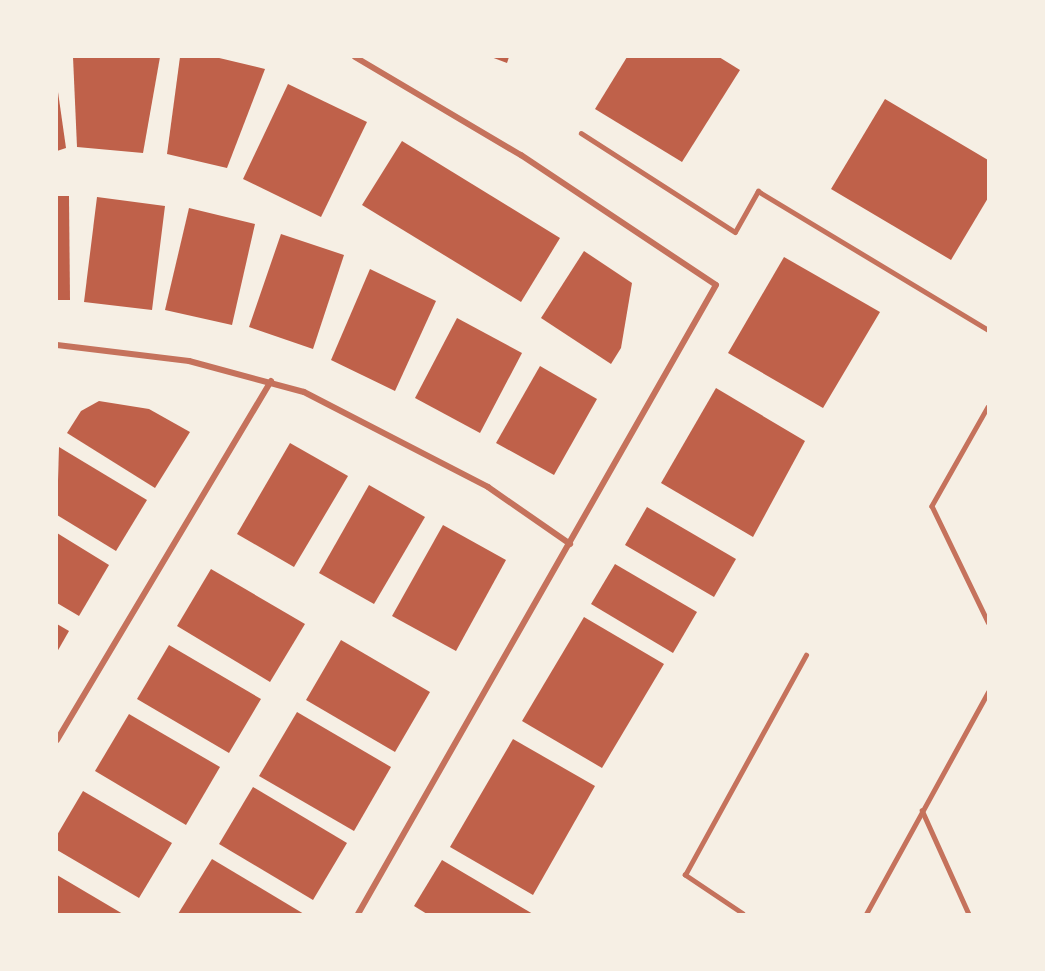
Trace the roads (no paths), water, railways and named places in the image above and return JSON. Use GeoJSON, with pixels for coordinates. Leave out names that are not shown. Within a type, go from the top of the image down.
{"type":"FeatureCollection","features":[{"type":"Feature","properties":{"kind":"street"},"geometry":{"type":"LineString","coordinates":[[355,57],[521,155],[716,285],[358,914]]}},
{"type":"Feature","properties":{"kind":"street"},"geometry":{"type":"LineString","coordinates":[[57,345],[111,348],[271,381],[341,408],[488,487],[570,544]]}},
{"type":"Feature","properties":{"kind":"street"},"geometry":{"type":"LineString","coordinates":[[57,740],[271,381]]}},
{"type":"Feature","properties":{"kind":"lane"},"geometry":{"type":"LineString","coordinates":[[581,133],[735,232],[758,191],[988,330]]}},
{"type":"Feature","properties":{"kind":"lane"},"geometry":{"type":"LineString","coordinates":[[988,407],[932,506],[988,622]]}},
{"type":"Feature","properties":{"kind":"lane"},"geometry":{"type":"LineString","coordinates":[[743,914],[686,875],[806,655]]}},
{"type":"Feature","properties":{"kind":"lane"},"geometry":{"type":"LineString","coordinates":[[866,914],[988,692]]}},
{"type":"Feature","properties":{"kind":"lane"},"geometry":{"type":"LineString","coordinates":[[922,810],[969,914]]}}]}
